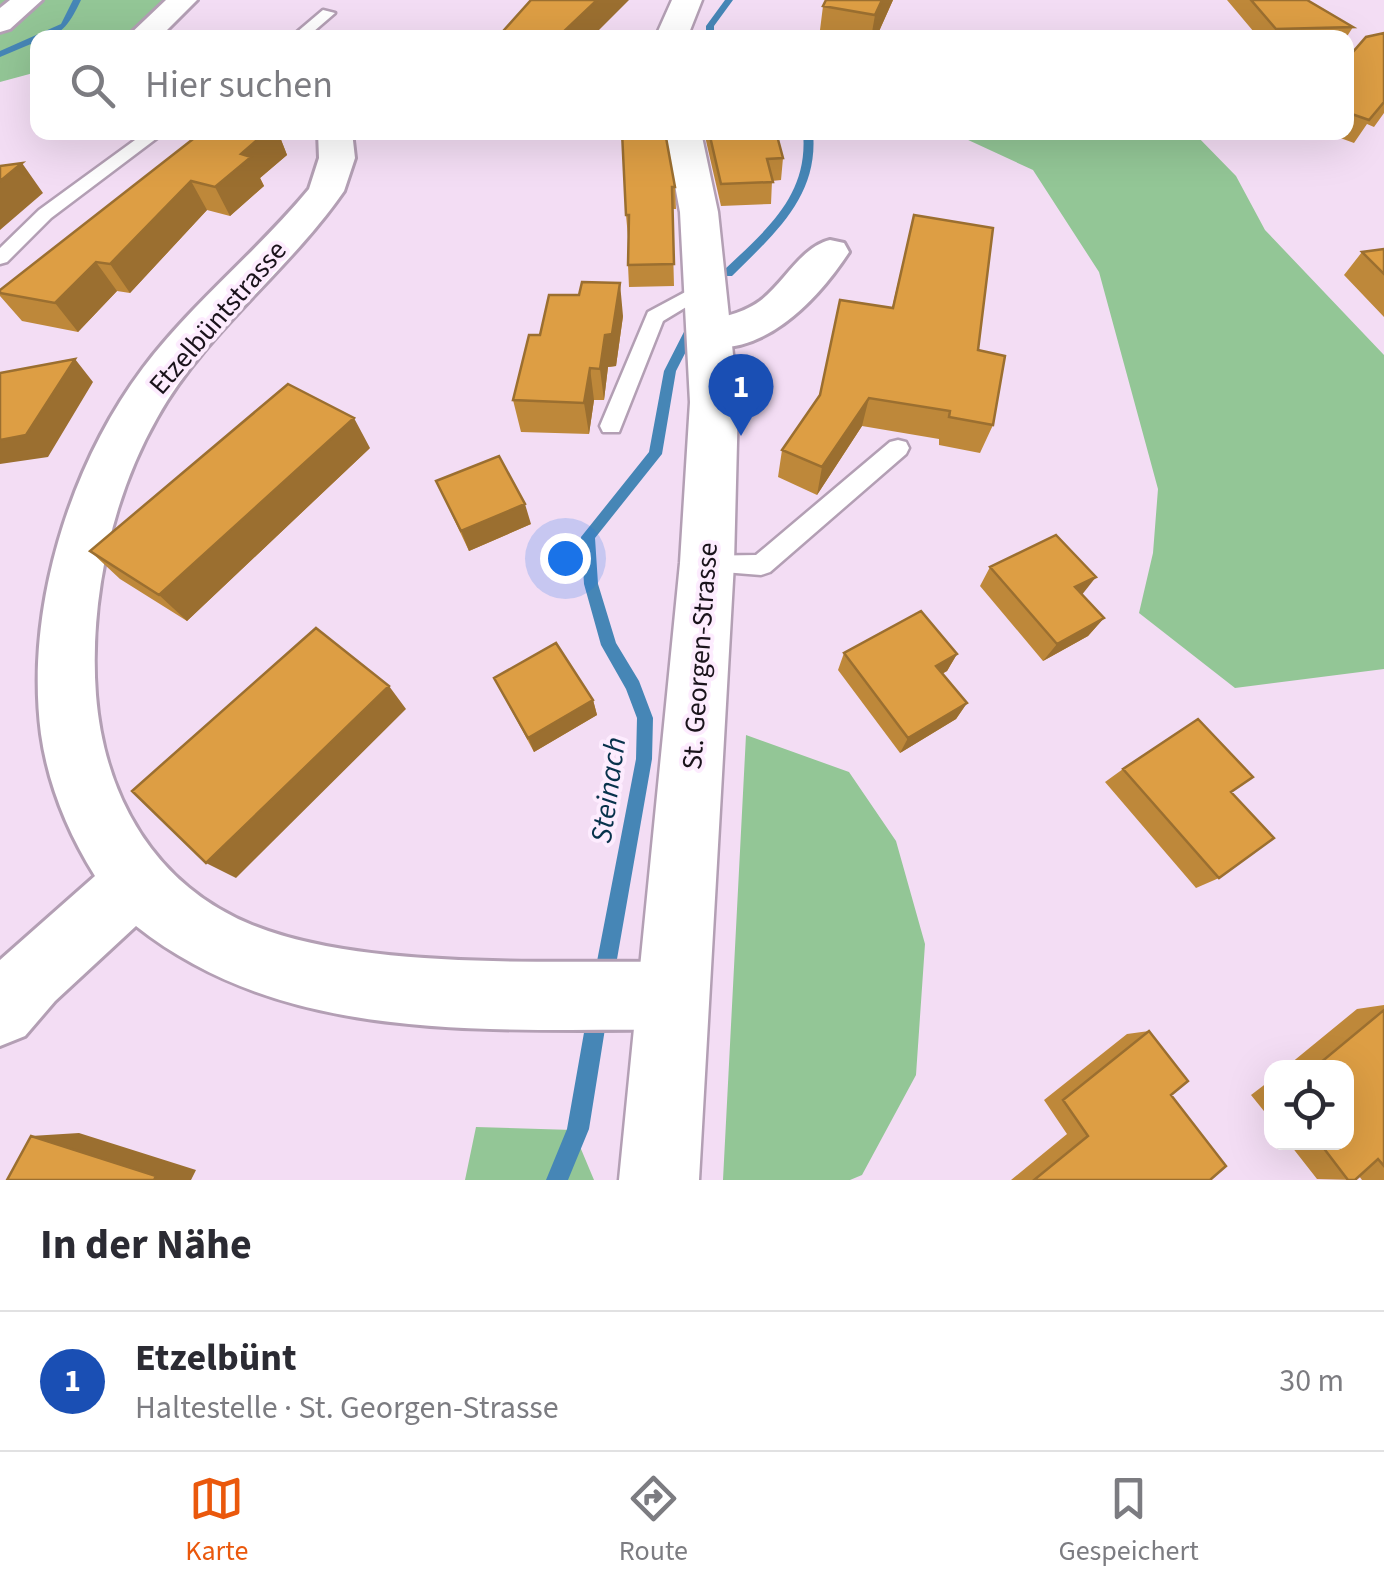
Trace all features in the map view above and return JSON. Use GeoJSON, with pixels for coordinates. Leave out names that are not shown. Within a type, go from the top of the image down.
{"type":"FeatureCollection","features":[{"type":"Feature","properties":{"kind":"street"},"geometry":{"type":"LineString","coordinates":[[0,24],[28,0]]}},
{"type":"Feature","properties":{"kind":"street"},"geometry":{"type":"LineString","coordinates":[[150,30],[183,0]]}},
{"type":"Feature","properties":{"kind":"street"},"geometry":{"type":"LineString","coordinates":[[674,30],[687,0]]}},
{"type":"Feature","properties":{"kind":"street","name":"Etzelbüntstrasse"},"geometry":{"type":"LineString","coordinates":[[335,140],[337,158],[326,191],[166,366],[138,410],[93,509],[76,570],[68,635],[70,751],[83,797],[106,841],[136,882],[178,918],[228,948],[285,970],[418,990],[647,995]]}},
{"type":"Feature","properties":{"kind":"street","name":"St. Georgen-Strasse"},"geometry":{"type":"LineString","coordinates":[[659,1180],[647,995],[707,563],[714,402],[699,212],[685,140]]}},
{"type":"Feature","properties":{"kind":"street"},"geometry":{"type":"LineString","coordinates":[[707,317],[738,332],[760,324],[830,252]]}},
{"type":"Feature","properties":{"kind":"street"},"geometry":{"type":"LineString","coordinates":[[0,1011],[31,977],[136,882]]}},
{"type":"Feature","properties":{"kind":"lane"},"geometry":{"type":"LineString","coordinates":[[307,30],[328,13]]}},
{"type":"Feature","properties":{"kind":"lane"},"geometry":{"type":"LineString","coordinates":[[0,258],[45,214],[146,140]]}},
{"type":"Feature","properties":{"kind":"lane"},"geometry":{"type":"LineString","coordinates":[[611,426],[655,317],[707,317]]}},
{"type":"Feature","properties":{"kind":"lane"},"geometry":{"type":"LineString","coordinates":[[707,563],[761,565],[898,448]]}},
{"type":"Feature","properties":{"kind":"green space"},"geometry":{"type":"Polygon","coordinates":[[[0,0],[174,0],[142,30],[30,30],[30,74],[0,82],[0,0]]]}},
{"type":"Feature","properties":{"kind":"green space"},"geometry":{"type":"Polygon","coordinates":[[[968,140],[1201,140],[1236,176],[1265,230],[1384,355],[1384,669],[1235,688],[1139,613],[1153,553],[1158,489],[1099,272],[1033,170],[968,140]]]}},
{"type":"Feature","properties":{"kind":"green space"},"geometry":{"type":"Polygon","coordinates":[[[746,735],[849,772],[896,841],[925,944],[916,1075],[862,1175],[850,1180],[723,1180],[746,735]]]}},
{"type":"Feature","properties":{"kind":"green space"},"geometry":{"type":"Polygon","coordinates":[[[476,1127],[573,1130],[594,1180],[465,1180],[476,1127]]]}},
{"type":"Feature","properties":{"kind":"building"},"geometry":{"type":"Polygon","coordinates":[[[531,0],[597,0],[565,30],[504,30],[531,0]]]}},
{"type":"Feature","properties":{"kind":"building"},"geometry":{"type":"Polygon","coordinates":[[[826,0],[882,0],[875,15],[823,6],[826,0]]]}},
{"type":"Feature","properties":{"kind":"building"},"geometry":{"type":"Polygon","coordinates":[[[1251,0],[1307,0],[1353,27],[1276,29],[1251,0]]]}},
{"type":"Feature","properties":{"kind":"building"},"geometry":{"type":"Polygon","coordinates":[[[1384,33],[1384,102],[1369,120],[1354,115],[1354,51],[1366,37],[1384,33]]]}},
{"type":"Feature","properties":{"kind":"building"},"geometry":{"type":"Polygon","coordinates":[[[192,140],[257,140],[241,154],[251,157],[215,187],[191,181],[110,264],[96,262],[55,303],[0,290],[192,140]]]}},
{"type":"Feature","properties":{"kind":"building"},"geometry":{"type":"Polygon","coordinates":[[[622,140],[666,140],[675,187],[674,264],[628,265],[622,140]]]}},
{"type":"Feature","properties":{"kind":"building"},"geometry":{"type":"Polygon","coordinates":[[[711,140],[778,140],[783,158],[767,159],[773,182],[721,184],[711,140]]]}},
{"type":"Feature","properties":{"kind":"building"},"geometry":{"type":"Polygon","coordinates":[[[22,163],[0,181],[0,166],[22,163]]]}},
{"type":"Feature","properties":{"kind":"building"},"geometry":{"type":"Polygon","coordinates":[[[914,215],[993,228],[978,350],[1005,356],[993,425],[949,417],[950,411],[869,398],[822,467],[782,450],[820,395],[840,300],[893,308],[914,215]]]}},
{"type":"Feature","properties":{"kind":"building"},"geometry":{"type":"Polygon","coordinates":[[[1384,249],[1384,274],[1362,252],[1384,249]]]}},
{"type":"Feature","properties":{"kind":"building"},"geometry":{"type":"Polygon","coordinates":[[[582,282],[620,283],[612,334],[605,335],[600,369],[590,368],[584,403],[513,400],[529,335],[540,335],[549,295],[579,295],[582,282]]]}},
{"type":"Feature","properties":{"kind":"building"},"geometry":{"type":"Polygon","coordinates":[[[75,359],[26,435],[0,440],[0,373],[75,359]]]}},
{"type":"Feature","properties":{"kind":"building"},"geometry":{"type":"Polygon","coordinates":[[[288,384],[354,418],[159,595],[90,551],[288,384]]]}},
{"type":"Feature","properties":{"kind":"building"},"geometry":{"type":"Polygon","coordinates":[[[499,456],[525,504],[461,531],[436,481],[499,456]]]}},
{"type":"Feature","properties":{"kind":"building"},"geometry":{"type":"Polygon","coordinates":[[[1056,535],[1096,577],[1075,587],[1104,618],[1057,644],[990,567],[1056,535]]]}},
{"type":"Feature","properties":{"kind":"building"},"geometry":{"type":"Polygon","coordinates":[[[921,611],[957,654],[936,666],[967,703],[908,738],[844,653],[921,611]]]}},
{"type":"Feature","properties":{"kind":"building"},"geometry":{"type":"Polygon","coordinates":[[[316,628],[389,686],[206,863],[132,791],[316,628]]]}},
{"type":"Feature","properties":{"kind":"building"},"geometry":{"type":"Polygon","coordinates":[[[556,643],[593,700],[528,738],[494,678],[556,643]]]}},
{"type":"Feature","properties":{"kind":"building"},"geometry":{"type":"Polygon","coordinates":[[[1198,719],[1253,777],[1231,792],[1274,838],[1219,878],[1123,769],[1198,719]]]}},
{"type":"Feature","properties":{"kind":"building"},"geometry":{"type":"Polygon","coordinates":[[[1384,1010],[1384,1166],[1378,1159],[1355,1180],[1348,1180],[1325,1150],[1354,1150],[1354,1060],[1324,1060],[1384,1010]]]}},
{"type":"Feature","properties":{"kind":"building"},"geometry":{"type":"Polygon","coordinates":[[[1149,1031],[1188,1081],[1171,1095],[1226,1166],[1210,1180],[1034,1180],[1088,1136],[1063,1100],[1149,1031]]]}},
{"type":"Feature","properties":{"kind":"building"},"geometry":{"type":"Polygon","coordinates":[[[31,1136],[156,1176],[154,1180],[7,1180],[31,1136]]]}},
{"type":"Feature","properties":{"kind":"waterway"},"geometry":{"type":"LineString","coordinates":[[56,30],[64,26],[77,0]]}},
{"type":"Feature","properties":{"kind":"waterway","name":"Steinach"},"geometry":{"type":"LineString","coordinates":[[710,30],[729,0]]}},
{"type":"Feature","properties":{"kind":"waterway"},"geometry":{"type":"LineString","coordinates":[[0,54],[30,41]]}},
{"type":"Feature","properties":{"kind":"waterway","name":"Steinach"},"geometry":{"type":"LineString","coordinates":[[728,273],[773,228],[798,193],[806,174],[809,140]]}},
{"type":"Feature","properties":{"kind":"waterway","name":"Steinach"},"geometry":{"type":"LineString","coordinates":[[603,982],[644,759],[645,718],[633,686],[609,645],[591,584],[588,537],[655,454],[670,371],[695,322]]}},
{"type":"Feature","properties":{"kind":"waterway","name":"Steinach"},"geometry":{"type":"LineString","coordinates":[[557,1180],[578,1129],[598,1010]]}},
{"type":"Feature","properties":{"kind":"place","name":"Etzelbünt"},"geometry":{"type":"Point","coordinates":[741,436]}}]}
